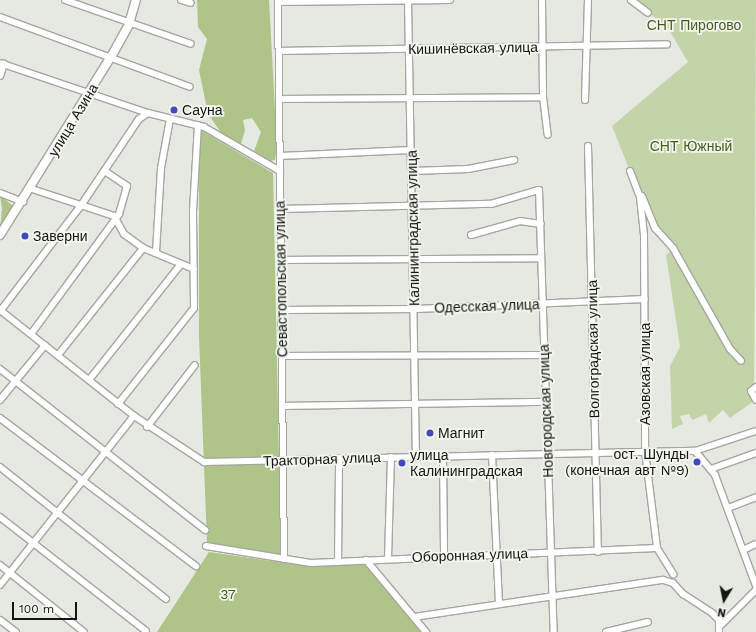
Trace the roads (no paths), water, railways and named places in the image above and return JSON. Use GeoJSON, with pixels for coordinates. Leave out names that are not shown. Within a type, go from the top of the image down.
{"type":"FeatureCollection","features":[{"type":"Feature","properties":{"kind":"main road","name":"улица Азина"},"geometry":{"type":"LineString","coordinates":[[0,235],[32,189],[111,57],[129,24],[136,0]]}},
{"type":"Feature","properties":{"kind":"street"},"geometry":{"type":"LineString","coordinates":[[65,0],[129,24],[191,44]]}},
{"type":"Feature","properties":{"kind":"street"},"geometry":{"type":"LineString","coordinates":[[181,0],[191,3]]}},
{"type":"Feature","properties":{"kind":"street","name":"Калининградская улица"},"geometry":{"type":"LineString","coordinates":[[408,0],[411,150],[413,171],[412,206],[416,309],[416,456]]}},
{"type":"Feature","properties":{"kind":"street"},"geometry":{"type":"LineString","coordinates":[[278,1],[450,0]]}},
{"type":"Feature","properties":{"kind":"street"},"geometry":{"type":"LineString","coordinates":[[542,0],[544,46],[543,97],[548,135]]}},
{"type":"Feature","properties":{"kind":"street"},"geometry":{"type":"LineString","coordinates":[[586,100],[588,0]]}},
{"type":"Feature","properties":{"kind":"street"},"geometry":{"type":"LineString","coordinates":[[631,0],[648,13]]}},
{"type":"Feature","properties":{"kind":"street","name":"Севастопольская улица"},"geometry":{"type":"LineString","coordinates":[[278,1],[284,559]]}},
{"type":"Feature","properties":{"kind":"street"},"geometry":{"type":"LineString","coordinates":[[0,17],[190,87]]}},
{"type":"Feature","properties":{"kind":"street","name":"Кишинёвская улица"},"geometry":{"type":"LineString","coordinates":[[279,51],[667,44]]}},
{"type":"Feature","properties":{"kind":"street"},"geometry":{"type":"LineString","coordinates":[[0,76],[2,64],[148,113],[198,125],[280,171]]}},
{"type":"Feature","properties":{"kind":"street"},"geometry":{"type":"LineString","coordinates":[[280,100],[543,97]]}},
{"type":"Feature","properties":{"kind":"street"},"geometry":{"type":"LineString","coordinates":[[132,107],[139,119]]}},
{"type":"Feature","properties":{"kind":"street"},"geometry":{"type":"LineString","coordinates":[[0,310],[82,204],[139,119],[148,113]]}},
{"type":"Feature","properties":{"kind":"street"},"geometry":{"type":"LineString","coordinates":[[156,252],[161,168],[170,119]]}},
{"type":"Feature","properties":{"kind":"street"},"geometry":{"type":"LineString","coordinates":[[118,404],[194,308],[198,125]]}},
{"type":"Feature","properties":{"kind":"street","name":"Волгоградская улица"},"geometry":{"type":"LineString","coordinates":[[588,146],[598,552]]}},
{"type":"Feature","properties":{"kind":"street"},"geometry":{"type":"LineString","coordinates":[[280,156],[411,150]]}},
{"type":"Feature","properties":{"kind":"street"},"geometry":{"type":"LineString","coordinates":[[413,171],[468,169],[514,160]]}},
{"type":"Feature","properties":{"kind":"street","name":"Азовская улица"},"geometry":{"type":"LineString","coordinates":[[655,228],[631,168],[640,197],[644,235],[645,451],[657,548],[673,574]]}},
{"type":"Feature","properties":{"kind":"street"},"geometry":{"type":"LineString","coordinates":[[31,334],[116,221],[127,186],[105,171]]}},
{"type":"Feature","properties":{"kind":"street"},"geometry":{"type":"LineString","coordinates":[[32,189],[82,204],[114,216],[124,234],[143,248],[156,252],[194,269]]}},
{"type":"Feature","properties":{"kind":"street","name":"Новгородская улица"},"geometry":{"type":"LineString","coordinates":[[412,206],[491,204],[539,190],[548,454],[550,595],[554,632]]}},
{"type":"Feature","properties":{"kind":"street"},"geometry":{"type":"LineString","coordinates":[[0,193],[23,202]]}},
{"type":"Feature","properties":{"kind":"street"},"geometry":{"type":"LineString","coordinates":[[281,209],[412,206]]}},
{"type":"Feature","properties":{"kind":"street"},"geometry":{"type":"LineString","coordinates":[[471,235],[520,221],[541,224]]}},
{"type":"Feature","properties":{"kind":"street"},"geometry":{"type":"LineString","coordinates":[[644,235],[655,228],[673,248],[730,349],[741,361]]}},
{"type":"Feature","properties":{"kind":"street"},"geometry":{"type":"LineString","coordinates":[[58,354],[143,248]]}},
{"type":"Feature","properties":{"kind":"street"},"geometry":{"type":"LineString","coordinates":[[281,260],[541,258]]}},
{"type":"Feature","properties":{"kind":"street"},"geometry":{"type":"LineString","coordinates":[[89,380],[181,264]]}},
{"type":"Feature","properties":{"kind":"street","name":"Одесская улица"},"geometry":{"type":"LineString","coordinates":[[282,310],[416,309],[645,299]]}},
{"type":"Feature","properties":{"kind":"street","name":"Тракторная улица"},"geometry":{"type":"LineString","coordinates":[[0,310],[58,354],[147,426],[204,462],[416,456],[695,451],[756,431]]}},
{"type":"Feature","properties":{"kind":"street"},"geometry":{"type":"LineString","coordinates":[[0,400],[45,345]]}},
{"type":"Feature","properties":{"kind":"street"},"geometry":{"type":"LineString","coordinates":[[282,356],[544,355]]}},
{"type":"Feature","properties":{"kind":"street"},"geometry":{"type":"LineString","coordinates":[[147,426],[195,365]]}},
{"type":"Feature","properties":{"kind":"street"},"geometry":{"type":"LineString","coordinates":[[0,369],[205,530]]}},
{"type":"Feature","properties":{"kind":"street"},"geometry":{"type":"LineString","coordinates":[[756,388],[751,391],[756,400]]}},
{"type":"Feature","properties":{"kind":"street"},"geometry":{"type":"LineString","coordinates":[[283,406],[546,402]]}},
{"type":"Feature","properties":{"kind":"street"},"geometry":{"type":"LineString","coordinates":[[0,585],[56,510],[134,416]]}},
{"type":"Feature","properties":{"kind":"street"},"geometry":{"type":"LineString","coordinates":[[0,418],[196,566]]}},
{"type":"Feature","properties":{"kind":"street"},"geometry":{"type":"LineString","coordinates":[[695,451],[711,469],[728,508],[756,586]]}},
{"type":"Feature","properties":{"kind":"street"},"geometry":{"type":"LineString","coordinates":[[711,469],[756,453]]}},
{"type":"Feature","properties":{"kind":"street"},"geometry":{"type":"LineString","coordinates":[[492,455],[498,604]]}},
{"type":"Feature","properties":{"kind":"street"},"geometry":{"type":"LineString","coordinates":[[443,456],[444,556]]}},
{"type":"Feature","properties":{"kind":"street"},"geometry":{"type":"LineString","coordinates":[[388,558],[391,457]]}},
{"type":"Feature","properties":{"kind":"street"},"geometry":{"type":"LineString","coordinates":[[338,562],[339,458]]}},
{"type":"Feature","properties":{"kind":"street"},"geometry":{"type":"LineString","coordinates":[[0,467],[166,599]]}},
{"type":"Feature","properties":{"kind":"street"},"geometry":{"type":"LineString","coordinates":[[728,508],[756,497]]}},
{"type":"Feature","properties":{"kind":"street"},"geometry":{"type":"LineString","coordinates":[[0,517],[146,631]]}},
{"type":"Feature","properties":{"kind":"street"},"geometry":{"type":"LineString","coordinates":[[743,550],[756,544]]}},
{"type":"Feature","properties":{"kind":"street","name":"Оборонная улица"},"geometry":{"type":"LineString","coordinates":[[206,546],[284,559],[338,562],[495,553],[598,552],[657,548]]}},
{"type":"Feature","properties":{"kind":"street"},"geometry":{"type":"LineString","coordinates":[[366,560],[426,632]]}},
{"type":"Feature","properties":{"kind":"street"},"geometry":{"type":"LineString","coordinates":[[0,565],[84,632]]}},
{"type":"Feature","properties":{"kind":"street"},"geometry":{"type":"LineString","coordinates":[[414,617],[550,595],[663,580],[700,602],[719,620],[718,630]]}},
{"type":"Feature","properties":{"kind":"street"},"geometry":{"type":"LineString","coordinates":[[718,630],[756,590]]}},
{"type":"Feature","properties":{"kind":"street"},"geometry":{"type":"LineString","coordinates":[[0,620],[16,632]]}},
{"type":"Feature","properties":{"kind":"street"},"geometry":{"type":"LineString","coordinates":[[606,632],[648,622]]}},
{"type":"Feature","properties":{"kind":"place","name":"Сауна"},"geometry":{"type":"Point","coordinates":[174,110]}},
{"type":"Feature","properties":{"kind":"place","name":"Заверни"},"geometry":{"type":"Point","coordinates":[25,236]}},
{"type":"Feature","properties":{"kind":"place","name":"Магнит"},"geometry":{"type":"Point","coordinates":[430,433]}},
{"type":"Feature","properties":{"kind":"place","name":"ост. Шунды (конечная авт №9)"},"geometry":{"type":"Point","coordinates":[697,462]}},
{"type":"Feature","properties":{"kind":"place","name":"улица Калининградская"},"geometry":{"type":"Point","coordinates":[402,463]}},
{"type":"Feature","properties":{"kind":"park label","name":"СНТ Пирогово"},"geometry":{"type":"Point","coordinates":[694,25]}},
{"type":"Feature","properties":{"kind":"park label","name":"СНТ Южный"},"geometry":{"type":"Point","coordinates":[691,146]}},
{"type":"Feature","properties":{"kind":"park label","name":"37"},"geometry":{"type":"Point","coordinates":[228,594]}}]}
